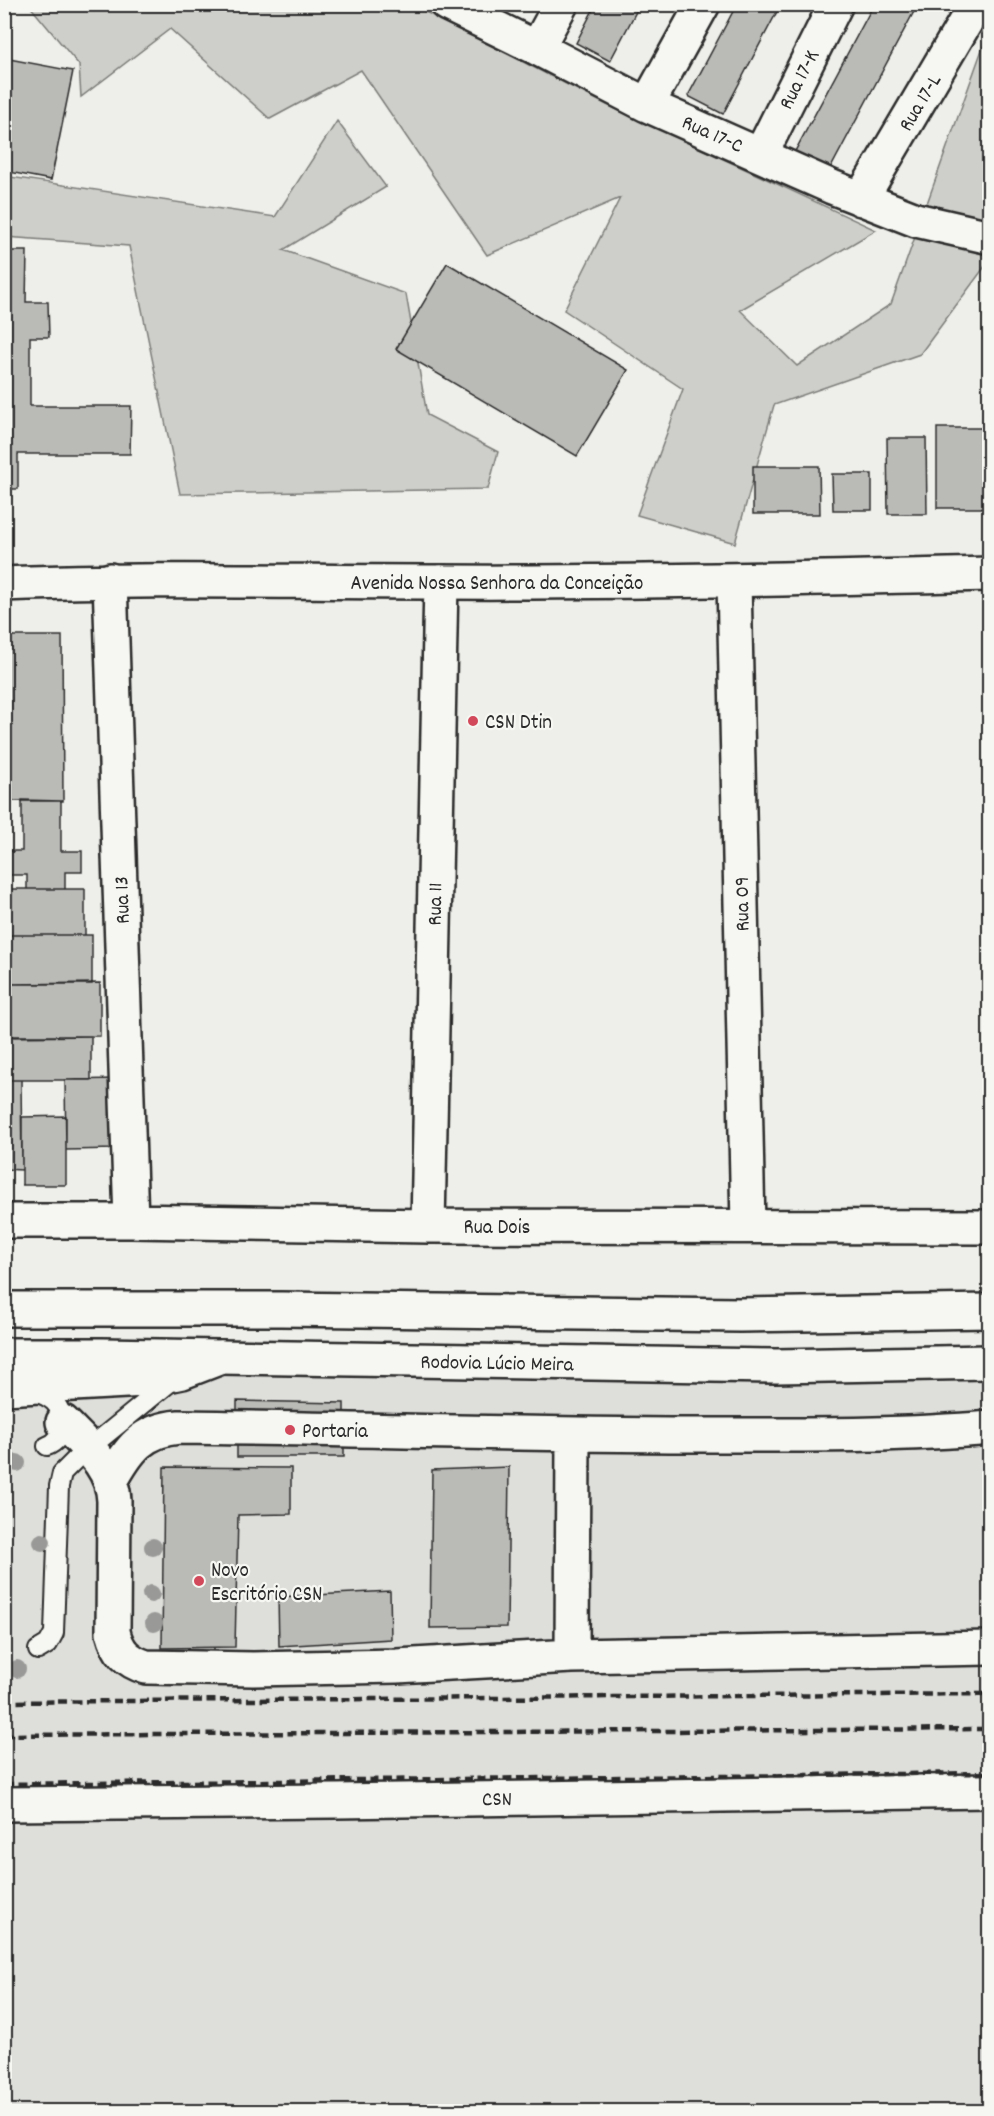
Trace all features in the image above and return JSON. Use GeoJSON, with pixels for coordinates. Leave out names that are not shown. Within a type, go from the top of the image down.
{"type":"FeatureCollection","features":[{"type":"Feature","properties":{"kind":"street","name":"Rua 17-C"},"geometry":{"type":"LineString","coordinates":[[447,4],[647,105],[861,199],[916,220],[990,237]]}},
{"type":"Feature","properties":{"kind":"street"},"geometry":{"type":"LineString","coordinates":[[537,48],[561,4]]}},
{"type":"Feature","properties":{"kind":"street"},"geometry":{"type":"LineString","coordinates":[[647,105],[703,4]]}},
{"type":"Feature","properties":{"kind":"street","name":"Rua 17-K"},"geometry":{"type":"LineString","coordinates":[[761,154],[836,4]]}},
{"type":"Feature","properties":{"kind":"street","name":"Rua 17-L"},"geometry":{"type":"LineString","coordinates":[[861,199],[976,4]]}},
{"type":"Feature","properties":{"kind":"street","name":"Avenida Nossa Senhora da Conceição"},"geometry":{"type":"LineString","coordinates":[[4,584],[110,580],[734,581],[990,574]]}},
{"type":"Feature","properties":{"kind":"street","name":"Rua 13"},"geometry":{"type":"LineString","coordinates":[[110,580],[131,1221]]}},
{"type":"Feature","properties":{"kind":"street","name":"Rua 09"},"geometry":{"type":"LineString","coordinates":[[734,581],[748,1226]]}},
{"type":"Feature","properties":{"kind":"street","name":"Rua 11"},"geometry":{"type":"LineString","coordinates":[[428,1226],[441,582]]}},
{"type":"Feature","properties":{"kind":"street","name":"Rua Dois"},"geometry":{"type":"LineString","coordinates":[[4,1221],[428,1226],[990,1227]]}},
{"type":"Feature","properties":{"kind":"street"},"geometry":{"type":"LineString","coordinates":[[4,1309],[281,1309],[740,1315],[990,1311]]}},
{"type":"Feature","properties":{"kind":"street","name":"Rodovia Lúcio Meira"},"geometry":{"type":"LineString","coordinates":[[4,1355],[776,1366],[990,1362]]}},
{"type":"Feature","properties":{"kind":"street"},"geometry":{"type":"LineString","coordinates":[[14,1388],[171,1381],[221,1357]]}},
{"type":"Feature","properties":{"kind":"street"},"geometry":{"type":"LineString","coordinates":[[165,1428],[155,1418],[154,1410],[171,1381]]}},
{"type":"Feature","properties":{"kind":"street"},"geometry":{"type":"LineString","coordinates":[[111,1481],[126,1456],[136,1445],[155,1431],[165,1428],[376,1429],[573,1435],[772,1435],[990,1428]]}},
{"type":"Feature","properties":{"kind":"street"},"geometry":{"type":"LineString","coordinates":[[55,1434],[89,1449],[108,1472],[114,1501],[113,1632],[120,1651],[135,1663],[161,1668],[264,1669],[397,1666],[572,1656],[990,1648]]}},
{"type":"Feature","properties":{"kind":"street"},"geometry":{"type":"LineString","coordinates":[[572,1656],[573,1435]]}},
{"type":"Feature","properties":{"kind":"street","name":"CSN"},"geometry":{"type":"LineString","coordinates":[[4,1804],[990,1791]]}},
{"type":"Feature","properties":{"kind":"lane"},"geometry":{"type":"LineString","coordinates":[[38,1650],[48,1644],[54,1633],[62,1473],[171,1381]]}},
{"type":"Feature","properties":{"kind":"lane"},"geometry":{"type":"LineString","coordinates":[[14,1388],[45,1396],[53,1401],[59,1408],[55,1434]]}},
{"type":"Feature","properties":{"kind":"shaded area"},"geometry":{"type":"Polygon","coordinates":[[[29,5],[412,5],[607,105],[876,230],[740,310],[797,366],[891,304],[989,30],[989,261],[920,354],[774,405],[735,543],[637,515],[683,389],[564,310],[620,198],[487,255],[361,70],[270,119],[170,29],[81,97],[79,65],[29,5]]]}},
{"type":"Feature","properties":{"kind":"shaded area"},"geometry":{"type":"Polygon","coordinates":[[[337,121],[386,187],[283,250],[406,294],[427,415],[498,452],[488,489],[180,494],[129,246],[5,237],[4,176],[275,217],[337,121]]]}},
{"type":"Feature","properties":{"kind":"shaded area"},"geometry":{"type":"Polygon","coordinates":[[[298,1376],[776,1383],[989,1382],[989,2111],[5,2112],[5,1377],[298,1376]]]}},
{"type":"Feature","properties":{"kind":"building"},"geometry":{"type":"Polygon","coordinates":[[[596,4],[640,4],[610,61],[576,43],[596,4]]]}},
{"type":"Feature","properties":{"kind":"building"},"geometry":{"type":"Polygon","coordinates":[[[737,4],[781,4],[723,114],[688,96],[737,4]]]}},
{"type":"Feature","properties":{"kind":"building"},"geometry":{"type":"Polygon","coordinates":[[[874,4],[918,4],[827,175],[792,157],[874,4]]]}},
{"type":"Feature","properties":{"kind":"building"},"geometry":{"type":"Polygon","coordinates":[[[4,58],[73,71],[51,180],[4,171],[4,58]]]}},
{"type":"Feature","properties":{"kind":"building"},"geometry":{"type":"Polygon","coordinates":[[[4,251],[27,251],[26,302],[48,302],[49,337],[30,337],[30,406],[131,406],[130,454],[18,454],[18,489],[4,489],[4,251]]]}},
{"type":"Feature","properties":{"kind":"building"},"geometry":{"type":"Polygon","coordinates":[[[447,263],[628,370],[577,456],[396,349],[447,263]]]}},
{"type":"Feature","properties":{"kind":"building"},"geometry":{"type":"Polygon","coordinates":[[[937,428],[987,428],[987,508],[937,508],[937,428]]]}},
{"type":"Feature","properties":{"kind":"building"},"geometry":{"type":"Polygon","coordinates":[[[887,438],[926,438],[927,514],[888,514],[887,438]]]}},
{"type":"Feature","properties":{"kind":"building"},"geometry":{"type":"Polygon","coordinates":[[[753,466],[819,466],[820,514],[753,514],[753,466]]]}},
{"type":"Feature","properties":{"kind":"building"},"geometry":{"type":"Polygon","coordinates":[[[832,474],[872,474],[872,510],[833,510],[832,474]]]}},
{"type":"Feature","properties":{"kind":"building"},"geometry":{"type":"Polygon","coordinates":[[[4,636],[62,636],[63,801],[4,801],[4,636]]]}},
{"type":"Feature","properties":{"kind":"building"},"geometry":{"type":"Polygon","coordinates":[[[22,800],[61,801],[61,851],[82,851],[82,872],[65,872],[65,889],[27,889],[27,875],[4,875],[4,851],[22,851],[22,800]]]}},
{"type":"Feature","properties":{"kind":"building"},"geometry":{"type":"Polygon","coordinates":[[[4,889],[85,889],[85,935],[4,935],[4,889]]]}},
{"type":"Feature","properties":{"kind":"building"},"geometry":{"type":"Polygon","coordinates":[[[4,935],[92,935],[92,984],[4,984],[4,935]]]}},
{"type":"Feature","properties":{"kind":"building"},"geometry":{"type":"Polygon","coordinates":[[[100,983],[100,1036],[4,1037],[4,984],[100,983]]]}},
{"type":"Feature","properties":{"kind":"building"},"geometry":{"type":"Polygon","coordinates":[[[8,1036],[91,1036],[91,1080],[8,1080],[8,1036]]]}},
{"type":"Feature","properties":{"kind":"building"},"geometry":{"type":"Polygon","coordinates":[[[116,1079],[116,1149],[66,1150],[65,1080],[116,1079]]]}},
{"type":"Feature","properties":{"kind":"building"},"geometry":{"type":"Polygon","coordinates":[[[4,1080],[21,1080],[22,1170],[4,1169],[4,1080]]]}},
{"type":"Feature","properties":{"kind":"building"},"geometry":{"type":"Polygon","coordinates":[[[66,1116],[66,1185],[22,1185],[22,1117],[66,1116]]]}},
{"type":"Feature","properties":{"kind":"building","name":"Portaria"},"geometry":{"type":"Polygon","coordinates":[[[237,1401],[344,1403],[344,1457],[237,1457],[237,1401]]]}},
{"type":"Feature","properties":{"kind":"building","name":"Novo Escritório CSN"},"geometry":{"type":"Polygon","coordinates":[[[164,1467],[291,1468],[291,1514],[238,1515],[235,1647],[162,1648],[164,1467]]]}},
{"type":"Feature","properties":{"kind":"building"},"geometry":{"type":"Polygon","coordinates":[[[509,1467],[507,1627],[430,1628],[432,1470],[509,1467]]]}},
{"type":"Feature","properties":{"kind":"building"},"geometry":{"type":"Polygon","coordinates":[[[390,1591],[391,1639],[279,1646],[278,1597],[390,1591]]]}},
{"type":"Feature","properties":{"kind":"railway"},"geometry":{"type":"LineString","coordinates":[[4,1702],[990,1694]]}},
{"type":"Feature","properties":{"kind":"railway"},"geometry":{"type":"LineString","coordinates":[[4,1735],[990,1729]]}},
{"type":"Feature","properties":{"kind":"railway"},"geometry":{"type":"LineString","coordinates":[[4,1784],[990,1773]]}},
{"type":"Feature","properties":{"kind":"place","name":"CSN Dtin"},"geometry":{"type":"Point","coordinates":[473,721]}},
{"type":"Feature","properties":{"kind":"place","name":"Portaria"},"geometry":{"type":"Point","coordinates":[290,1430]}},
{"type":"Feature","properties":{"kind":"place","name":"Novo Escritório CSN"},"geometry":{"type":"Point","coordinates":[199,1581]}}]}
